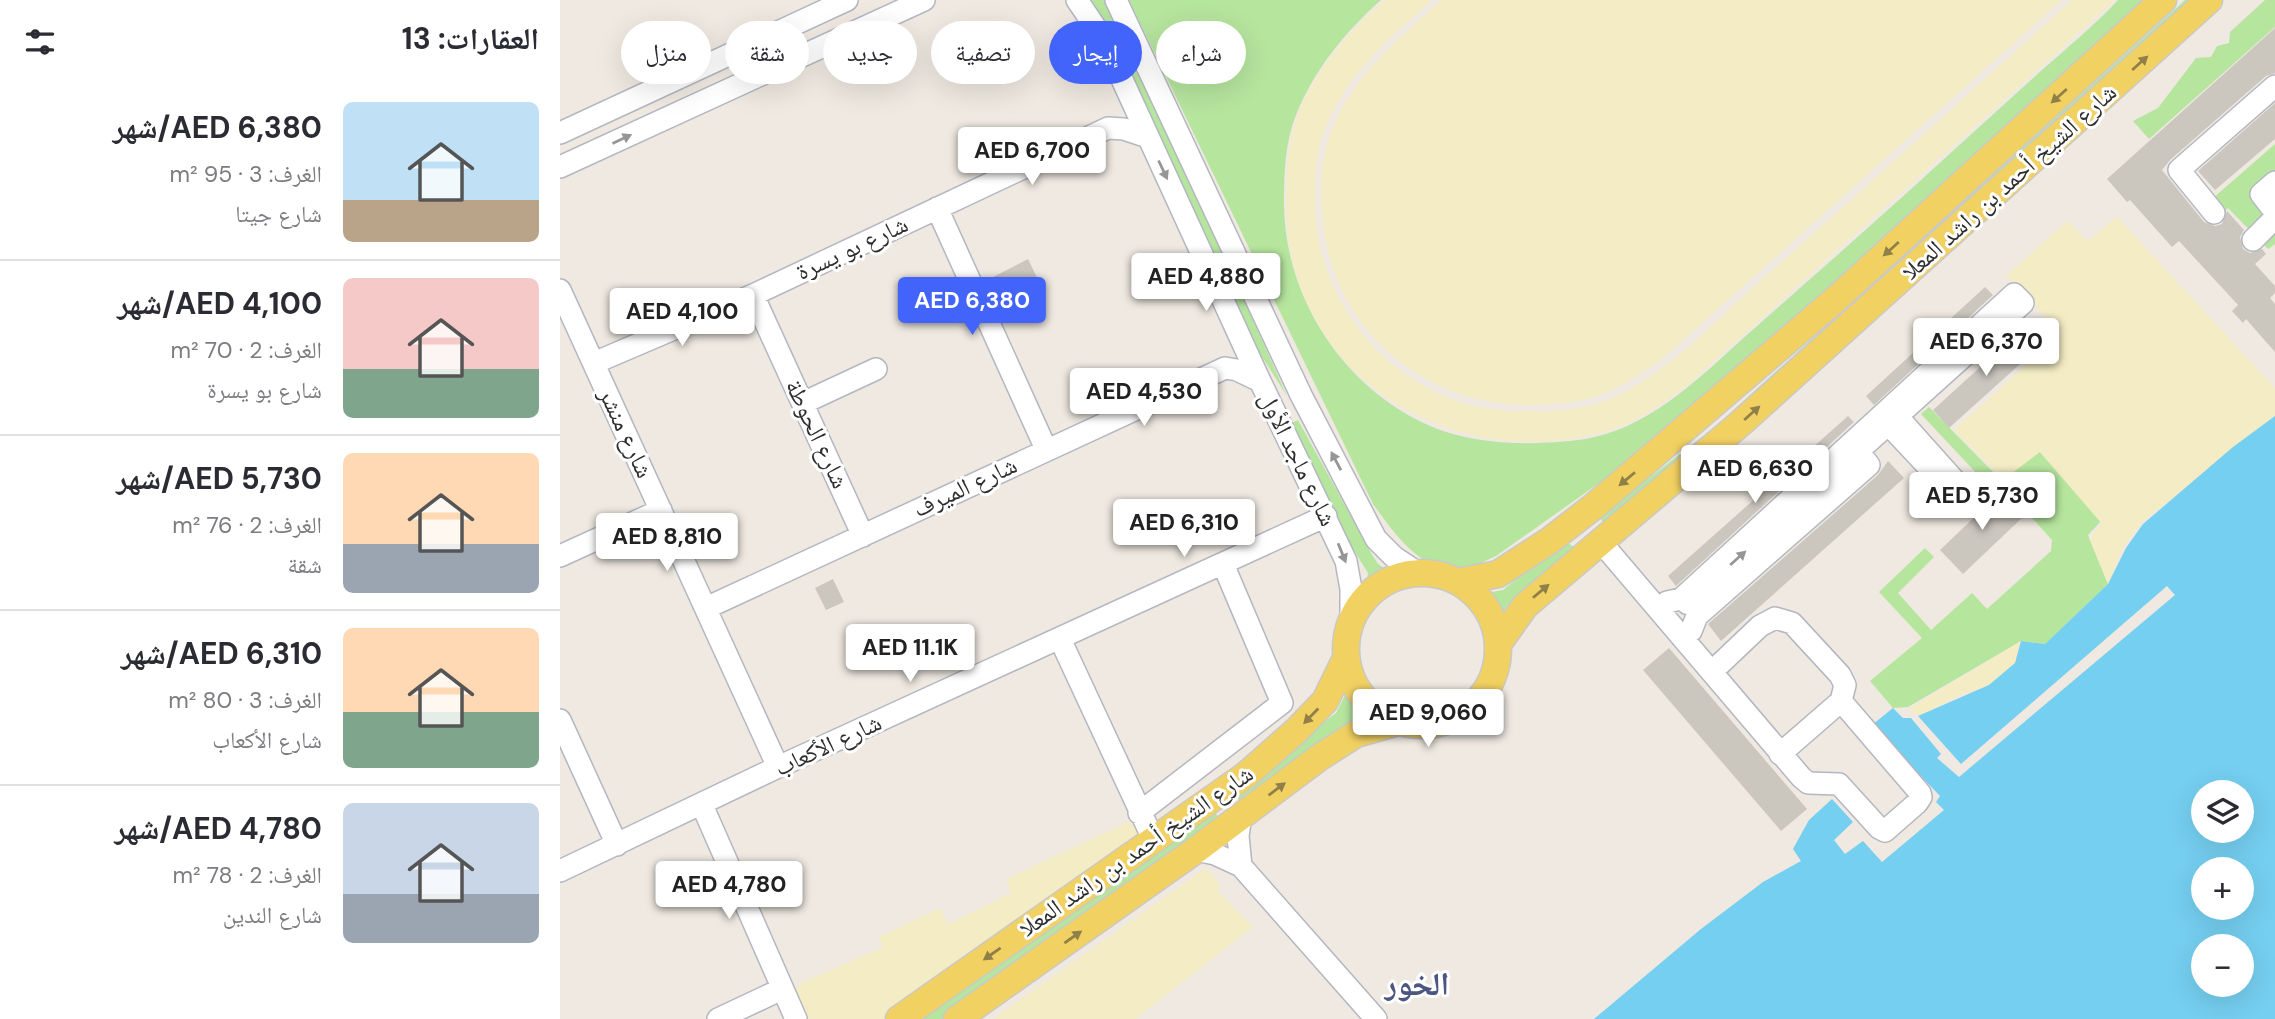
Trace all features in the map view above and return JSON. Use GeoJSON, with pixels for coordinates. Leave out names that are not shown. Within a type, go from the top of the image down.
{"type":"FeatureCollection","features":[{"type":"Feature","properties":{"kind":"main road","name":"شارع الشيخ أحمد بن راشد المعلا"},"geometry":{"type":"LineString","coordinates":[[1458,582],[1497,574],[1549,541],[1603,499],[1836,299],[2163,0]]}},
{"type":"Feature","properties":{"kind":"main road","name":"شارع الشيخ أحمد بن راشد المعلا"},"geometry":{"type":"LineString","coordinates":[[1498,643],[1525,606],[1742,422],[2209,0]]}},
{"type":"Feature","properties":{"kind":"main road"},"geometry":{"type":"LineString","coordinates":[[1418,573],[1458,582],[1478,598],[1492,619],[1498,643],[1496,668],[1486,691],[1469,710],[1448,722],[1423,726],[1398,722],[1373,708],[1355,686],[1346,658],[1345,645],[1351,620],[1367,596],[1390,580],[1418,573]]}},
{"type":"Feature","properties":{"kind":"main road","name":"شارع الشيخ أحمد بن راشد المعلا"},"geometry":{"type":"LineString","coordinates":[[899,1019],[1227,790],[1296,731],[1325,701],[1346,658]]}},
{"type":"Feature","properties":{"kind":"main road","name":"شارع الشيخ أحمد بن راشد المعلا"},"geometry":{"type":"LineString","coordinates":[[957,1019],[1320,757],[1356,734],[1398,722]]}},
{"type":"Feature","properties":{"kind":"street"},"geometry":{"type":"LineString","coordinates":[[560,133],[847,0]]}},
{"type":"Feature","properties":{"kind":"street"},"geometry":{"type":"LineString","coordinates":[[560,167],[924,0]]}},
{"type":"Feature","properties":{"kind":"street","name":"شارع ماجد الأول"},"geometry":{"type":"LineString","coordinates":[[1077,0],[1104,40],[1260,381],[1346,561],[1352,589],[1351,620]]}},
{"type":"Feature","properties":{"kind":"street","name":"شارع ماجد الأول"},"geometry":{"type":"LineString","coordinates":[[1116,0],[1301,395],[1376,539],[1394,557],[1418,573]]}},
{"type":"Feature","properties":{"kind":"street"},"geometry":{"type":"LineString","coordinates":[[2214,213],[2179,170],[2275,86]]}},
{"type":"Feature","properties":{"kind":"street"},"geometry":{"type":"LineString","coordinates":[[1125,88],[1121,105],[1108,128],[1124,129],[1147,137]]}},
{"type":"Feature","properties":{"kind":"street","name":"شارع بو يسرة"},"geometry":{"type":"LineString","coordinates":[[594,363],[753,295],[1108,128]]}},
{"type":"Feature","properties":{"kind":"street"},"geometry":{"type":"LineString","coordinates":[[2275,183],[2261,194],[2275,212]]}},
{"type":"Feature","properties":{"kind":"street"},"geometry":{"type":"LineString","coordinates":[[937,208],[1046,449]]}},
{"type":"Feature","properties":{"kind":"street"},"geometry":{"type":"LineString","coordinates":[[2253,240],[2275,218]]}},
{"type":"Feature","properties":{"kind":"street","name":"شارع منشر"},"geometry":{"type":"LineString","coordinates":[[560,290],[778,767]]}},
{"type":"Feature","properties":{"kind":"street"},"geometry":{"type":"LineString","coordinates":[[1721,672],[1679,613],[1681,599],[1888,416],[2014,294],[2023,303],[1888,416]]}},
{"type":"Feature","properties":{"kind":"street","name":"شارع الحوطة"},"geometry":{"type":"LineString","coordinates":[[753,295],[863,536]]}},
{"type":"Feature","properties":{"kind":"street"},"geometry":{"type":"LineString","coordinates":[[1238,333],[1225,368],[1237,370],[1260,381]]}},
{"type":"Feature","properties":{"kind":"street","name":"شارع الميرف"},"geometry":{"type":"LineString","coordinates":[[706,608],[1225,368]]}},
{"type":"Feature","properties":{"kind":"street"},"geometry":{"type":"LineString","coordinates":[[803,403],[876,369]]}},
{"type":"Feature","properties":{"kind":"street"},"geometry":{"type":"LineString","coordinates":[[1679,613],[1869,465],[1855,446]]}},
{"type":"Feature","properties":{"kind":"street"},"geometry":{"type":"LineString","coordinates":[[560,556],[662,510]]}},
{"type":"Feature","properties":{"kind":"street","name":"شارع الأكعاب"},"geometry":{"type":"LineString","coordinates":[[560,871],[778,767],[1326,516]]}},
{"type":"Feature","properties":{"kind":"street"},"geometry":{"type":"LineString","coordinates":[[1605,537],[1679,613],[1721,672],[1785,746],[1805,781],[1839,783],[1879,828],[1885,831],[1917,803],[1921,797],[1920,793],[1837,702]]}},
{"type":"Feature","properties":{"kind":"street"},"geometry":{"type":"LineString","coordinates":[[1139,813],[1282,703],[1223,564]]}},
{"type":"Feature","properties":{"kind":"street"},"geometry":{"type":"LineString","coordinates":[[1721,672],[1767,620],[1784,619],[1792,623],[1843,679],[1845,690],[1837,702],[1785,746]]}},
{"type":"Feature","properties":{"kind":"street"},"geometry":{"type":"LineString","coordinates":[[1060,639],[1154,841]]}},
{"type":"Feature","properties":{"kind":"street"},"geometry":{"type":"LineString","coordinates":[[560,720],[617,845]]}},
{"type":"Feature","properties":{"kind":"street"},"geometry":{"type":"LineString","coordinates":[[702,805],[796,1019]]}},
{"type":"Feature","properties":{"kind":"street"},"geometry":{"type":"LineString","coordinates":[[1241,816],[1238,836],[1241,866]]}},
{"type":"Feature","properties":{"kind":"street"},"geometry":{"type":"LineString","coordinates":[[1195,849],[1215,853],[1241,866],[1376,1019]]}},
{"type":"Feature","properties":{"kind":"street"},"geometry":{"type":"LineString","coordinates":[[718,1019],[782,989]]}},
{"type":"Feature","properties":{"kind":"green space"},"geometry":{"type":"Polygon","coordinates":[[[1090,0],[1110,0],[1119,21],[1102,21],[1090,0]]]}},
{"type":"Feature","properties":{"kind":"green space"},"geometry":{"type":"Polygon","coordinates":[[[1129,0],[1381,0],[1355,25],[1321,67],[1303,98],[1292,126],[1286,158],[1284,203],[1287,240],[1296,275],[1310,309],[1328,341],[1351,370],[1378,395],[1409,415],[1443,431],[1478,439],[1526,443],[1572,441],[1606,434],[1627,426],[1667,403],[1704,374],[1872,224],[2118,0],[2157,0],[1721,397],[1496,556],[1470,567],[1450,569],[1423,559],[1411,550],[1373,504],[1170,84],[1246,84],[1246,21],[1156,21],[1156,56],[1142,27],[1142,21],[1139,21],[1129,0]]]}},
{"type":"Feature","properties":{"kind":"green space"},"geometry":{"type":"Polygon","coordinates":[[[2185,0],[2205,0],[1607,527],[1599,517],[1716,426],[2185,0]]]}},
{"type":"Feature","properties":{"kind":"green space"},"geometry":{"type":"Polygon","coordinates":[[[2265,0],[2275,0],[2275,27],[2149,139],[2133,121],[2158,108],[2196,58],[2211,57],[2217,46],[2229,43],[2230,32],[2265,0]]]}},
{"type":"Feature","properties":{"kind":"green space"},"geometry":{"type":"Polygon","coordinates":[[[1142,72],[1287,396],[1250,338],[1134,84],[1142,84],[1142,72]]]}},
{"type":"Feature","properties":{"kind":"green space"},"geometry":{"type":"Polygon","coordinates":[[[2275,144],[2275,244],[2268,249],[2228,208],[2226,210],[2212,199],[2275,144]]]}},
{"type":"Feature","properties":{"kind":"green space"},"geometry":{"type":"Polygon","coordinates":[[[1929,407],[1997,476],[2011,474],[2039,451],[2101,521],[2088,535],[2108,584],[2045,644],[2021,641],[1908,707],[1893,708],[1870,681],[1922,638],[1879,592],[1925,548],[1934,557],[1898,593],[1931,630],[1972,593],[1987,609],[2051,551],[2052,540],[2003,486],[1995,493],[1921,414],[1929,407]]]}},
{"type":"Feature","properties":{"kind":"green space"},"geometry":{"type":"Polygon","coordinates":[[[1298,420],[1371,553],[1378,564],[1391,573],[1366,586],[1368,573],[1318,492],[1287,425],[1298,420]]]}},
{"type":"Feature","properties":{"kind":"green space"},"geometry":{"type":"Polygon","coordinates":[[[1565,540],[1576,549],[1506,607],[1499,621],[1489,602],[1481,594],[1503,590],[1565,540]]]}},
{"type":"Feature","properties":{"kind":"green space"},"geometry":{"type":"Polygon","coordinates":[[[1348,689],[1360,709],[1370,717],[1243,806],[1234,793],[1336,713],[1348,689]]]}},
{"type":"Feature","properties":{"kind":"green space"},"geometry":{"type":"Polygon","coordinates":[[[1213,810],[1220,819],[943,1019],[918,1019],[1213,810]]]}},
{"type":"Feature","properties":{"kind":"sand"},"geometry":{"type":"Polygon","coordinates":[[[1385,0],[1432,0],[1386,42],[1359,72],[1326,126],[1318,153],[1315,191],[1318,233],[1325,264],[1353,321],[1372,345],[1396,367],[1422,385],[1472,406],[1494,410],[1553,411],[1596,404],[1619,395],[1662,368],[1683,352],[2072,0],[2115,0],[1686,386],[1646,413],[1614,429],[1544,441],[1487,438],[1433,422],[1385,396],[1344,360],[1313,315],[1293,262],[1286,191],[1290,149],[1297,118],[1322,69],[1358,25],[1385,0]]]}},
{"type":"Feature","properties":{"kind":"sand"},"geometry":{"type":"Polygon","coordinates":[[[1442,0],[2062,0],[1663,358],[1604,394],[1573,402],[1537,405],[1498,403],[1461,394],[1427,379],[1397,359],[1370,334],[1349,304],[1333,269],[1324,231],[1321,205],[1323,165],[1328,139],[1343,107],[1380,57],[1442,0]]]}},
{"type":"Feature","properties":{"kind":"sand"},"geometry":{"type":"Polygon","coordinates":[[[2117,217],[2275,388],[2275,416],[2141,523],[2124,546],[2108,584],[2089,538],[2102,524],[2040,452],[2011,474],[1998,474],[1954,430],[2062,333],[2006,276],[2067,221],[2088,241],[2117,217]]]}},
{"type":"Feature","properties":{"kind":"sand"},"geometry":{"type":"Polygon","coordinates":[[[2021,641],[2015,663],[1989,685],[1958,696],[1918,716],[1909,709],[2021,641]]]}},
{"type":"Feature","properties":{"kind":"sand"},"geometry":{"type":"Polygon","coordinates":[[[1132,820],[1142,837],[888,1019],[809,1019],[793,991],[803,982],[883,947],[879,937],[940,908],[948,924],[1011,893],[1006,879],[1132,820]]]}},
{"type":"Feature","properties":{"kind":"sand"},"geometry":{"type":"Polygon","coordinates":[[[1206,868],[1220,884],[1218,891],[1253,927],[1135,1019],[993,1019],[1206,868]]]}},
{"type":"Feature","properties":{"kind":"water"},"geometry":{"type":"Polygon","coordinates":[[[2275,416],[2275,1019],[1594,1019],[1701,929],[1763,882],[1801,861],[1793,849],[1809,820],[1832,799],[1853,822],[1834,840],[1845,854],[1863,841],[1882,862],[1944,810],[1936,802],[1940,796],[1872,725],[1893,708],[1903,718],[1911,718],[1941,754],[1937,758],[1959,777],[2175,595],[2167,586],[1961,764],[1918,716],[1989,685],[2015,663],[2021,641],[2045,644],[2108,584],[2126,548],[2143,524],[2233,447],[2275,416]]]}},
{"type":"Feature","properties":{"kind":"building"},"geometry":{"type":"Polygon","coordinates":[[[2275,28],[2275,73],[2266,76],[2162,170],[2204,222],[2215,226],[2222,224],[2227,211],[2244,230],[2240,237],[2243,249],[2250,253],[2262,249],[2266,254],[2255,264],[2275,286],[2275,293],[2270,298],[2275,304],[2275,352],[2246,319],[2243,323],[2232,311],[2238,305],[2179,241],[2172,247],[2130,200],[2127,202],[2107,179],[2275,28]]]}},
{"type":"Feature","properties":{"kind":"building"},"geometry":{"type":"Polygon","coordinates":[[[2275,103],[2275,139],[2215,190],[2198,171],[2275,103]]]}},
{"type":"Feature","properties":{"kind":"building"},"geometry":{"type":"Polygon","coordinates":[[[1028,259],[1044,292],[1031,298],[1029,294],[1020,298],[1014,285],[1000,292],[993,277],[1028,259]]]}},
{"type":"Feature","properties":{"kind":"building"},"geometry":{"type":"Polygon","coordinates":[[[1985,287],[1993,295],[1874,405],[1866,396],[1985,287]]]}},
{"type":"Feature","properties":{"kind":"building"},"geometry":{"type":"Polygon","coordinates":[[[2023,328],[2040,346],[1949,428],[1933,410],[2023,328]]]}},
{"type":"Feature","properties":{"kind":"building"},"geometry":{"type":"Polygon","coordinates":[[[1848,416],[1854,422],[1676,586],[1668,576],[1848,416]]]}},
{"type":"Feature","properties":{"kind":"building"},"geometry":{"type":"Polygon","coordinates":[[[1888,461],[1904,478],[1721,641],[1708,624],[1878,475],[1888,461]]]}},
{"type":"Feature","properties":{"kind":"building"},"geometry":{"type":"Polygon","coordinates":[[[2002,491],[2025,515],[1963,574],[1940,550],[2002,491]]]}},
{"type":"Feature","properties":{"kind":"building"},"geometry":{"type":"Polygon","coordinates":[[[833,579],[844,602],[826,610],[815,588],[833,579]]]}},
{"type":"Feature","properties":{"kind":"building"},"geometry":{"type":"Polygon","coordinates":[[[1669,648],[1807,809],[1781,831],[1643,670],[1669,648]]]}},
{"type":"Feature","properties":{"kind":"district","name":"الخور"},"geometry":{"type":"Point","coordinates":[1417,984]}}]}
